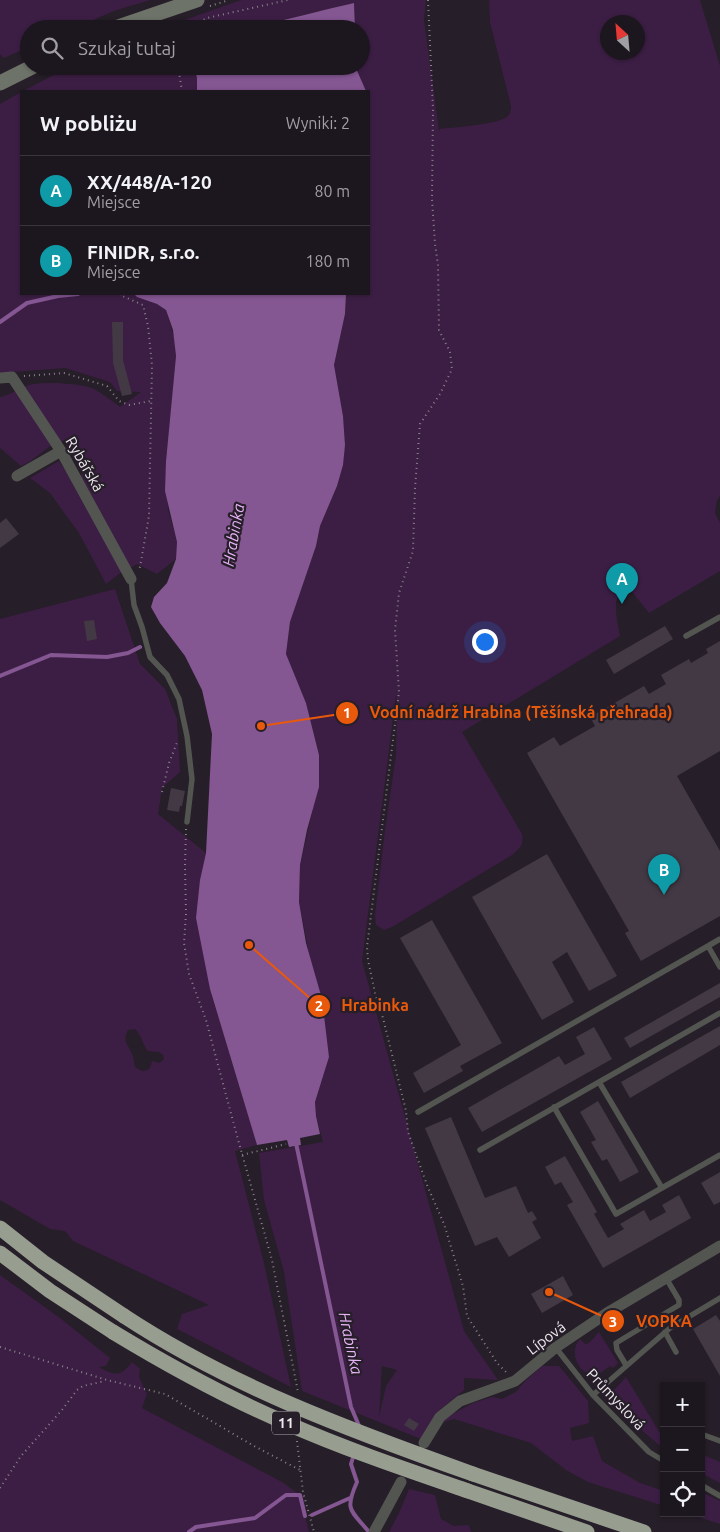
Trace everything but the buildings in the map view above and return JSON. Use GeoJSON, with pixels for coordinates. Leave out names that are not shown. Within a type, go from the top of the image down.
{"type":"FeatureCollection","features":[{"type":"Feature","properties":{"kind":"highway","name":"11"},"geometry":{"type":"LineString","coordinates":[[0,1228],[43,1262],[178,1350],[278,1399],[372,1438],[644,1532]]}},
{"type":"Feature","properties":{"kind":"highway","name":"11"},"geometry":{"type":"LineString","coordinates":[[0,1253],[50,1291],[113,1332],[206,1386],[286,1423],[364,1455],[587,1532]]}},
{"type":"Feature","properties":{"kind":"street"},"geometry":{"type":"LineString","coordinates":[[138,20],[196,0]]}},
{"type":"Feature","properties":{"kind":"street"},"geometry":{"type":"LineString","coordinates":[[0,84],[20,73]]}},
{"type":"Feature","properties":{"kind":"street","name":"Rybářská"},"geometry":{"type":"LineString","coordinates":[[6,378],[61,451],[131,579]]}},
{"type":"Feature","properties":{"kind":"street"},"geometry":{"type":"LineString","coordinates":[[17,476],[61,451]]}},
{"type":"Feature","properties":{"kind":"street","name":"Lípová"},"geometry":{"type":"LineString","coordinates":[[424,1443],[440,1417],[460,1401],[515,1381],[555,1348],[607,1313],[720,1246]]}},
{"type":"Feature","properties":{"kind":"street"},"geometry":{"type":"LineString","coordinates":[[375,1531],[401,1482]]}},
{"type":"Feature","properties":{"kind":"lane"},"geometry":{"type":"LineString","coordinates":[[131,579],[134,605],[150,657],[167,675],[179,699],[192,779],[187,822]]}},
{"type":"Feature","properties":{"kind":"lane"},"geometry":{"type":"LineString","coordinates":[[686,636],[720,617]]}},
{"type":"Feature","properties":{"kind":"lane"},"geometry":{"type":"LineString","coordinates":[[418,1112],[720,939]]}},
{"type":"Feature","properties":{"kind":"lane"},"geometry":{"type":"LineString","coordinates":[[708,946],[720,967]]}},
{"type":"Feature","properties":{"kind":"lane"},"geometry":{"type":"LineString","coordinates":[[480,1150],[720,1013]]}},
{"type":"Feature","properties":{"kind":"lane"},"geometry":{"type":"LineString","coordinates":[[599,1082],[662,1188]]}},
{"type":"Feature","properties":{"kind":"lane"},"geometry":{"type":"LineString","coordinates":[[554,1107],[616,1214],[720,1155]]}},
{"type":"Feature","properties":{"kind":"lane"},"geometry":{"type":"LineString","coordinates":[[626,1365],[617,1350],[616,1343],[679,1305],[679,1300],[666,1278]]}},
{"type":"Feature","properties":{"kind":"lane"},"geometry":{"type":"LineString","coordinates":[[593,1395],[665,1332],[720,1298]]}},
{"type":"Feature","properties":{"kind":"lane"},"geometry":{"type":"LineString","coordinates":[[665,1332],[676,1352]]}},
{"type":"Feature","properties":{"kind":"lane","name":"Průmyslová"},"geometry":{"type":"LineString","coordinates":[[555,1348],[593,1395],[649,1452],[660,1459]]}},
{"type":"Feature","properties":{"kind":"lane"},"geometry":{"type":"LineString","coordinates":[[705,1435],[720,1441]]}},
{"type":"Feature","properties":{"kind":"lane"},"geometry":{"type":"LineString","coordinates":[[705,1487],[720,1496]]}},
{"type":"Feature","properties":{"kind":"path"},"geometry":{"type":"LineString","coordinates":[[202,20],[288,0]]}},
{"type":"Feature","properties":{"kind":"path"},"geometry":{"type":"LineString","coordinates":[[428,0],[434,109],[432,199],[438,265],[439,330],[450,352],[452,369],[440,394],[420,424],[415,488],[414,551],[400,593],[395,630],[399,692],[367,947],[375,993],[406,1111],[408,1132],[427,1185],[444,1224],[463,1286],[467,1316],[497,1363],[515,1381]]}},
{"type":"Feature","properties":{"kind":"path"},"geometry":{"type":"LineString","coordinates":[[179,75],[182,90]]}},
{"type":"Feature","properties":{"kind":"path"},"geometry":{"type":"LineString","coordinates":[[120,295],[144,305],[152,365],[149,516],[140,567],[131,579]]}},
{"type":"Feature","properties":{"kind":"path"},"geometry":{"type":"LineString","coordinates":[[6,378],[40,373],[64,373],[107,386],[119,401],[129,405],[151,401]]}},
{"type":"Feature","properties":{"kind":"path"},"geometry":{"type":"LineString","coordinates":[[162,792],[169,763],[184,724]]}},
{"type":"Feature","properties":{"kind":"path"},"geometry":{"type":"LineString","coordinates":[[187,822],[184,943],[189,974],[206,1020],[272,1260],[298,1394]]}},
{"type":"Feature","properties":{"kind":"path"},"geometry":{"type":"LineString","coordinates":[[242,1155],[286,1144]]}},
{"type":"Feature","properties":{"kind":"path"},"geometry":{"type":"LineString","coordinates":[[0,1347],[107,1380],[165,1394],[254,1446],[300,1470]]}},
{"type":"Feature","properties":{"kind":"path"},"geometry":{"type":"LineString","coordinates":[[0,1488],[21,1456],[62,1410],[77,1390],[83,1386],[107,1380]]}},
{"type":"Feature","properties":{"kind":"path"},"geometry":{"type":"LineString","coordinates":[[297,1442],[302,1492],[314,1532]]}},
{"type":"Feature","properties":{"kind":"shaded area"},"geometry":{"type":"Polygon","coordinates":[[[0,0],[150,0],[114,11],[93,20],[20,20],[20,51],[4,58],[0,54],[0,0]]]}},
{"type":"Feature","properties":{"kind":"shaded area"},"geometry":{"type":"Polygon","coordinates":[[[241,0],[426,0],[424,20],[439,131],[440,129],[501,120],[507,117],[510,112],[511,106],[490,22],[489,0],[700,0],[720,66],[720,496],[717,500],[715,513],[720,523],[720,571],[649,613],[629,588],[623,591],[618,595],[616,601],[616,615],[620,636],[462,732],[522,834],[522,844],[512,855],[384,930],[376,925],[375,915],[396,755],[396,695],[362,961],[464,1331],[498,1380],[464,1378],[464,1390],[441,1409],[421,1439],[302,1391],[284,1272],[264,1200],[259,1153],[323,1142],[316,1116],[315,1102],[329,1057],[299,902],[300,865],[318,787],[319,755],[306,703],[286,654],[290,622],[316,546],[320,526],[337,486],[345,445],[343,416],[334,365],[345,314],[346,295],[370,295],[370,90],[366,90],[359,75],[370,75],[370,20],[355,20],[354,3],[283,20],[184,20],[241,0]],[[382,1366],[379,1417],[386,1386],[397,1370],[382,1366]]]}},
{"type":"Feature","properties":{"kind":"shaded area"},"geometry":{"type":"Polygon","coordinates":[[[54,75],[196,75],[197,79],[197,90],[25,90],[54,75]]]}},
{"type":"Feature","properties":{"kind":"shaded area"},"geometry":{"type":"Polygon","coordinates":[[[20,93],[20,295],[135,295],[166,310],[174,337],[176,356],[166,461],[168,509],[177,542],[176,559],[157,574],[137,564],[106,584],[79,533],[50,493],[30,478],[59,461],[71,479],[81,476],[83,465],[78,462],[65,440],[49,447],[21,466],[0,448],[0,397],[25,386],[52,383],[88,387],[101,393],[120,407],[141,392],[117,391],[110,382],[65,368],[0,373],[0,104],[20,93]]]}},
{"type":"Feature","properties":{"kind":"shaded area"},"geometry":{"type":"Polygon","coordinates":[[[115,589],[140,664],[165,689],[177,719],[180,772],[162,788],[158,814],[206,853],[200,880],[210,989],[257,1145],[235,1151],[264,1263],[291,1387],[177,1329],[182,1314],[209,1305],[73,1241],[65,1231],[50,1229],[0,1200],[0,619],[115,589]],[[135,1029],[128,1030],[126,1042],[133,1056],[135,1067],[144,1071],[149,1069],[152,1061],[160,1063],[164,1059],[163,1055],[159,1052],[148,1051],[135,1029]]]}},
{"type":"Feature","properties":{"kind":"shaded area"},"geometry":{"type":"Polygon","coordinates":[[[0,1275],[60,1318],[110,1358],[106,1366],[99,1367],[117,1374],[121,1373],[132,1362],[140,1369],[139,1377],[147,1394],[142,1408],[282,1482],[300,1495],[309,1532],[0,1532],[0,1275]]]}},
{"type":"Feature","properties":{"kind":"shaded area"},"geometry":{"type":"Polygon","coordinates":[[[599,1332],[618,1363],[613,1368],[610,1366],[604,1371],[590,1374],[580,1367],[575,1356],[575,1350],[580,1339],[585,1344],[589,1343],[599,1332]]]}},
{"type":"Feature","properties":{"kind":"shaded area"},"geometry":{"type":"Polygon","coordinates":[[[542,1366],[559,1366],[588,1401],[589,1423],[570,1428],[572,1441],[593,1436],[602,1461],[640,1483],[660,1490],[660,1505],[588,1482],[566,1470],[531,1443],[454,1419],[444,1422],[447,1417],[473,1403],[492,1397],[502,1399],[516,1392],[542,1366]]]}},
{"type":"Feature","properties":{"kind":"shaded area"},"geometry":{"type":"Polygon","coordinates":[[[626,1377],[660,1433],[660,1446],[616,1405],[613,1399],[614,1390],[626,1377]]]}},
{"type":"Feature","properties":{"kind":"shaded area"},"geometry":{"type":"Polygon","coordinates":[[[705,1456],[720,1462],[720,1483],[705,1475],[705,1456]]]}},
{"type":"Feature","properties":{"kind":"shaded area"},"geometry":{"type":"Polygon","coordinates":[[[409,1489],[435,1495],[441,1519],[454,1526],[469,1525],[471,1532],[389,1532],[409,1489]]]}},
{"type":"Feature","properties":{"kind":"shaded area"},"geometry":{"type":"Polygon","coordinates":[[[705,1494],[720,1501],[720,1524],[699,1517],[705,1517],[705,1494]]]}},
{"type":"Feature","properties":{"kind":"water"},"geometry":{"type":"Polygon","coordinates":[[[354,3],[355,20],[285,20],[354,3]]]}},
{"type":"Feature","properties":{"kind":"water"},"geometry":{"type":"Polygon","coordinates":[[[196,75],[359,75],[366,90],[197,90],[196,75]]]}},
{"type":"Feature","properties":{"kind":"water"},"geometry":{"type":"Polygon","coordinates":[[[135,295],[346,295],[345,314],[334,365],[343,416],[345,445],[343,465],[337,486],[320,526],[316,546],[290,622],[286,654],[306,703],[319,755],[319,787],[300,865],[299,902],[306,943],[322,999],[329,1057],[315,1102],[320,1134],[300,1138],[301,1145],[289,1147],[287,1140],[257,1145],[210,989],[196,918],[200,880],[206,853],[212,734],[202,690],[185,656],[160,623],[151,607],[154,597],[167,583],[176,559],[177,542],[165,491],[176,356],[173,330],[166,310],[157,304],[135,295]]]}},
{"type":"Feature","properties":{"kind":"waterway"},"geometry":{"type":"LineString","coordinates":[[0,322],[27,303],[68,295]]}},
{"type":"Feature","properties":{"kind":"waterway"},"geometry":{"type":"LineString","coordinates":[[0,676],[51,655],[107,657],[128,653],[140,647]]}},
{"type":"Feature","properties":{"kind":"waterway","name":"Hrabinka"},"geometry":{"type":"LineString","coordinates":[[296,1143],[351,1407],[360,1428]]}},
{"type":"Feature","properties":{"kind":"waterway","name":"Hrabinka"},"geometry":{"type":"LineString","coordinates":[[354,1454],[351,1464],[357,1482],[350,1505],[351,1510],[369,1532]]}},
{"type":"Feature","properties":{"kind":"waterway"},"geometry":{"type":"LineString","coordinates":[[189,1532],[196,1527],[255,1518],[286,1495],[300,1495],[305,1516]]}},
{"type":"Feature","properties":{"kind":"waterway"},"geometry":{"type":"LineString","coordinates":[[312,1515],[350,1498]]}},
{"type":"Feature","properties":{"kind":"place","name":"XX/448/A-120"},"geometry":{"type":"Point","coordinates":[622,604]}},
{"type":"Feature","properties":{"kind":"place","name":"Vodní nádrž Hrabina (Těšínská přehrada)"},"geometry":{"type":"Point","coordinates":[261,726]}},
{"type":"Feature","properties":{"kind":"place","name":"FINIDR, s.r.o."},"geometry":{"type":"Point","coordinates":[664,895]}},
{"type":"Feature","properties":{"kind":"place","name":"Hrabinka"},"geometry":{"type":"Point","coordinates":[249,945]}},
{"type":"Feature","properties":{"kind":"place","name":"VOPKA"},"geometry":{"type":"Point","coordinates":[549,1292]}}]}
